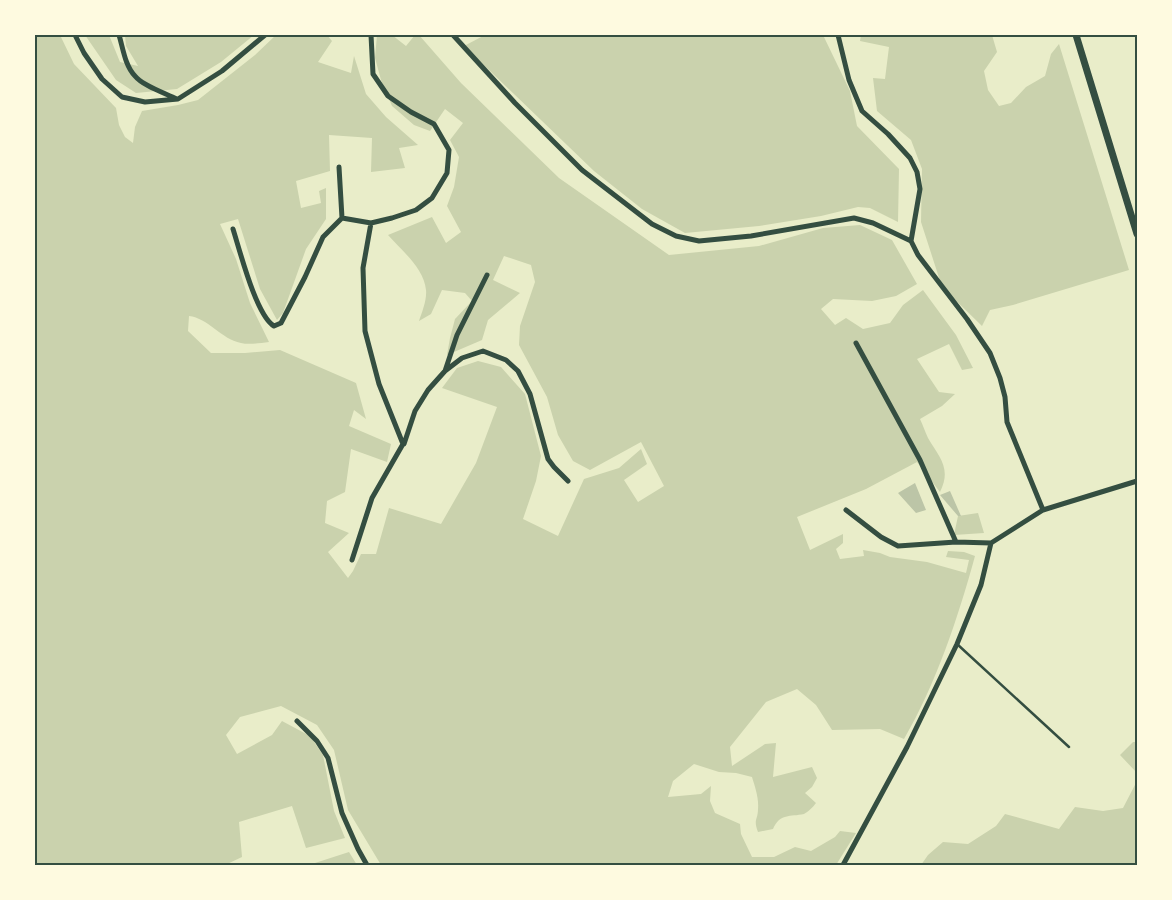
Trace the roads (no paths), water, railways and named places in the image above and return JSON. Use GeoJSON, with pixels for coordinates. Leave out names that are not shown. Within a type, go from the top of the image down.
{"type":"FeatureCollection","features":[{"type":"Feature","properties":{"kind":"street"},"geometry":{"type":"LineString","coordinates":[[75,35],[84,53],[102,79],[122,97],[145,102],[178,99],[222,71],[265,35]]}},
{"type":"Feature","properties":{"kind":"street"},"geometry":{"type":"LineString","coordinates":[[119,35],[125,57],[135,76],[150,86],[178,99]]}},
{"type":"Feature","properties":{"kind":"street"},"geometry":{"type":"LineString","coordinates":[[342,218],[371,223],[416,210],[432,198],[447,173],[449,150],[434,124],[411,112],[388,96],[373,74],[371,35]]}},
{"type":"Feature","properties":{"kind":"street"},"geometry":{"type":"LineString","coordinates":[[453,35],[515,103],[582,170],[652,224],[676,236],[699,241],[751,236],[854,218],[873,222],[911,241]]}},
{"type":"Feature","properties":{"kind":"street"},"geometry":{"type":"LineString","coordinates":[[838,35],[849,80],[862,111],[888,134],[910,158],[917,172],[920,189],[911,241],[918,255],[990,353],[1000,378],[1007,422],[1043,510]]}},
{"type":"Feature","properties":{"kind":"street"},"geometry":{"type":"LineString","coordinates":[[1076,35],[1137,234]]}},
{"type":"Feature","properties":{"kind":"street"},"geometry":{"type":"LineString","coordinates":[[233,230],[253,292],[268,320],[274,326],[281,323],[323,237],[342,218],[339,167]]}},
{"type":"Feature","properties":{"kind":"street"},"geometry":{"type":"LineString","coordinates":[[371,223],[364,268],[365,331],[379,384],[403,444]]}},
{"type":"Feature","properties":{"kind":"street"},"geometry":{"type":"LineString","coordinates":[[445,371],[457,336],[487,275]]}},
{"type":"Feature","properties":{"kind":"street"},"geometry":{"type":"LineString","coordinates":[[856,343],[920,460],[956,542]]}},
{"type":"Feature","properties":{"kind":"street"},"geometry":{"type":"LineString","coordinates":[[352,560],[372,498],[403,444],[415,411],[428,390],[445,371],[462,358],[483,351],[506,360],[518,371],[530,394],[548,459],[554,468],[568,481]]}},
{"type":"Feature","properties":{"kind":"street"},"geometry":{"type":"LineString","coordinates":[[846,510],[881,537],[898,546],[956,542],[991,543],[1043,510],[1137,481]]}},
{"type":"Feature","properties":{"kind":"street"},"geometry":{"type":"LineString","coordinates":[[843,865],[907,747],[957,644],[981,585],[991,543]]}},
{"type":"Feature","properties":{"kind":"street"},"geometry":{"type":"LineString","coordinates":[[297,721],[317,741],[328,758],[342,813],[367,865]]}},
{"type":"Feature","properties":{"kind":"lane"},"geometry":{"type":"LineString","coordinates":[[957,644],[1069,747]]}}]}
